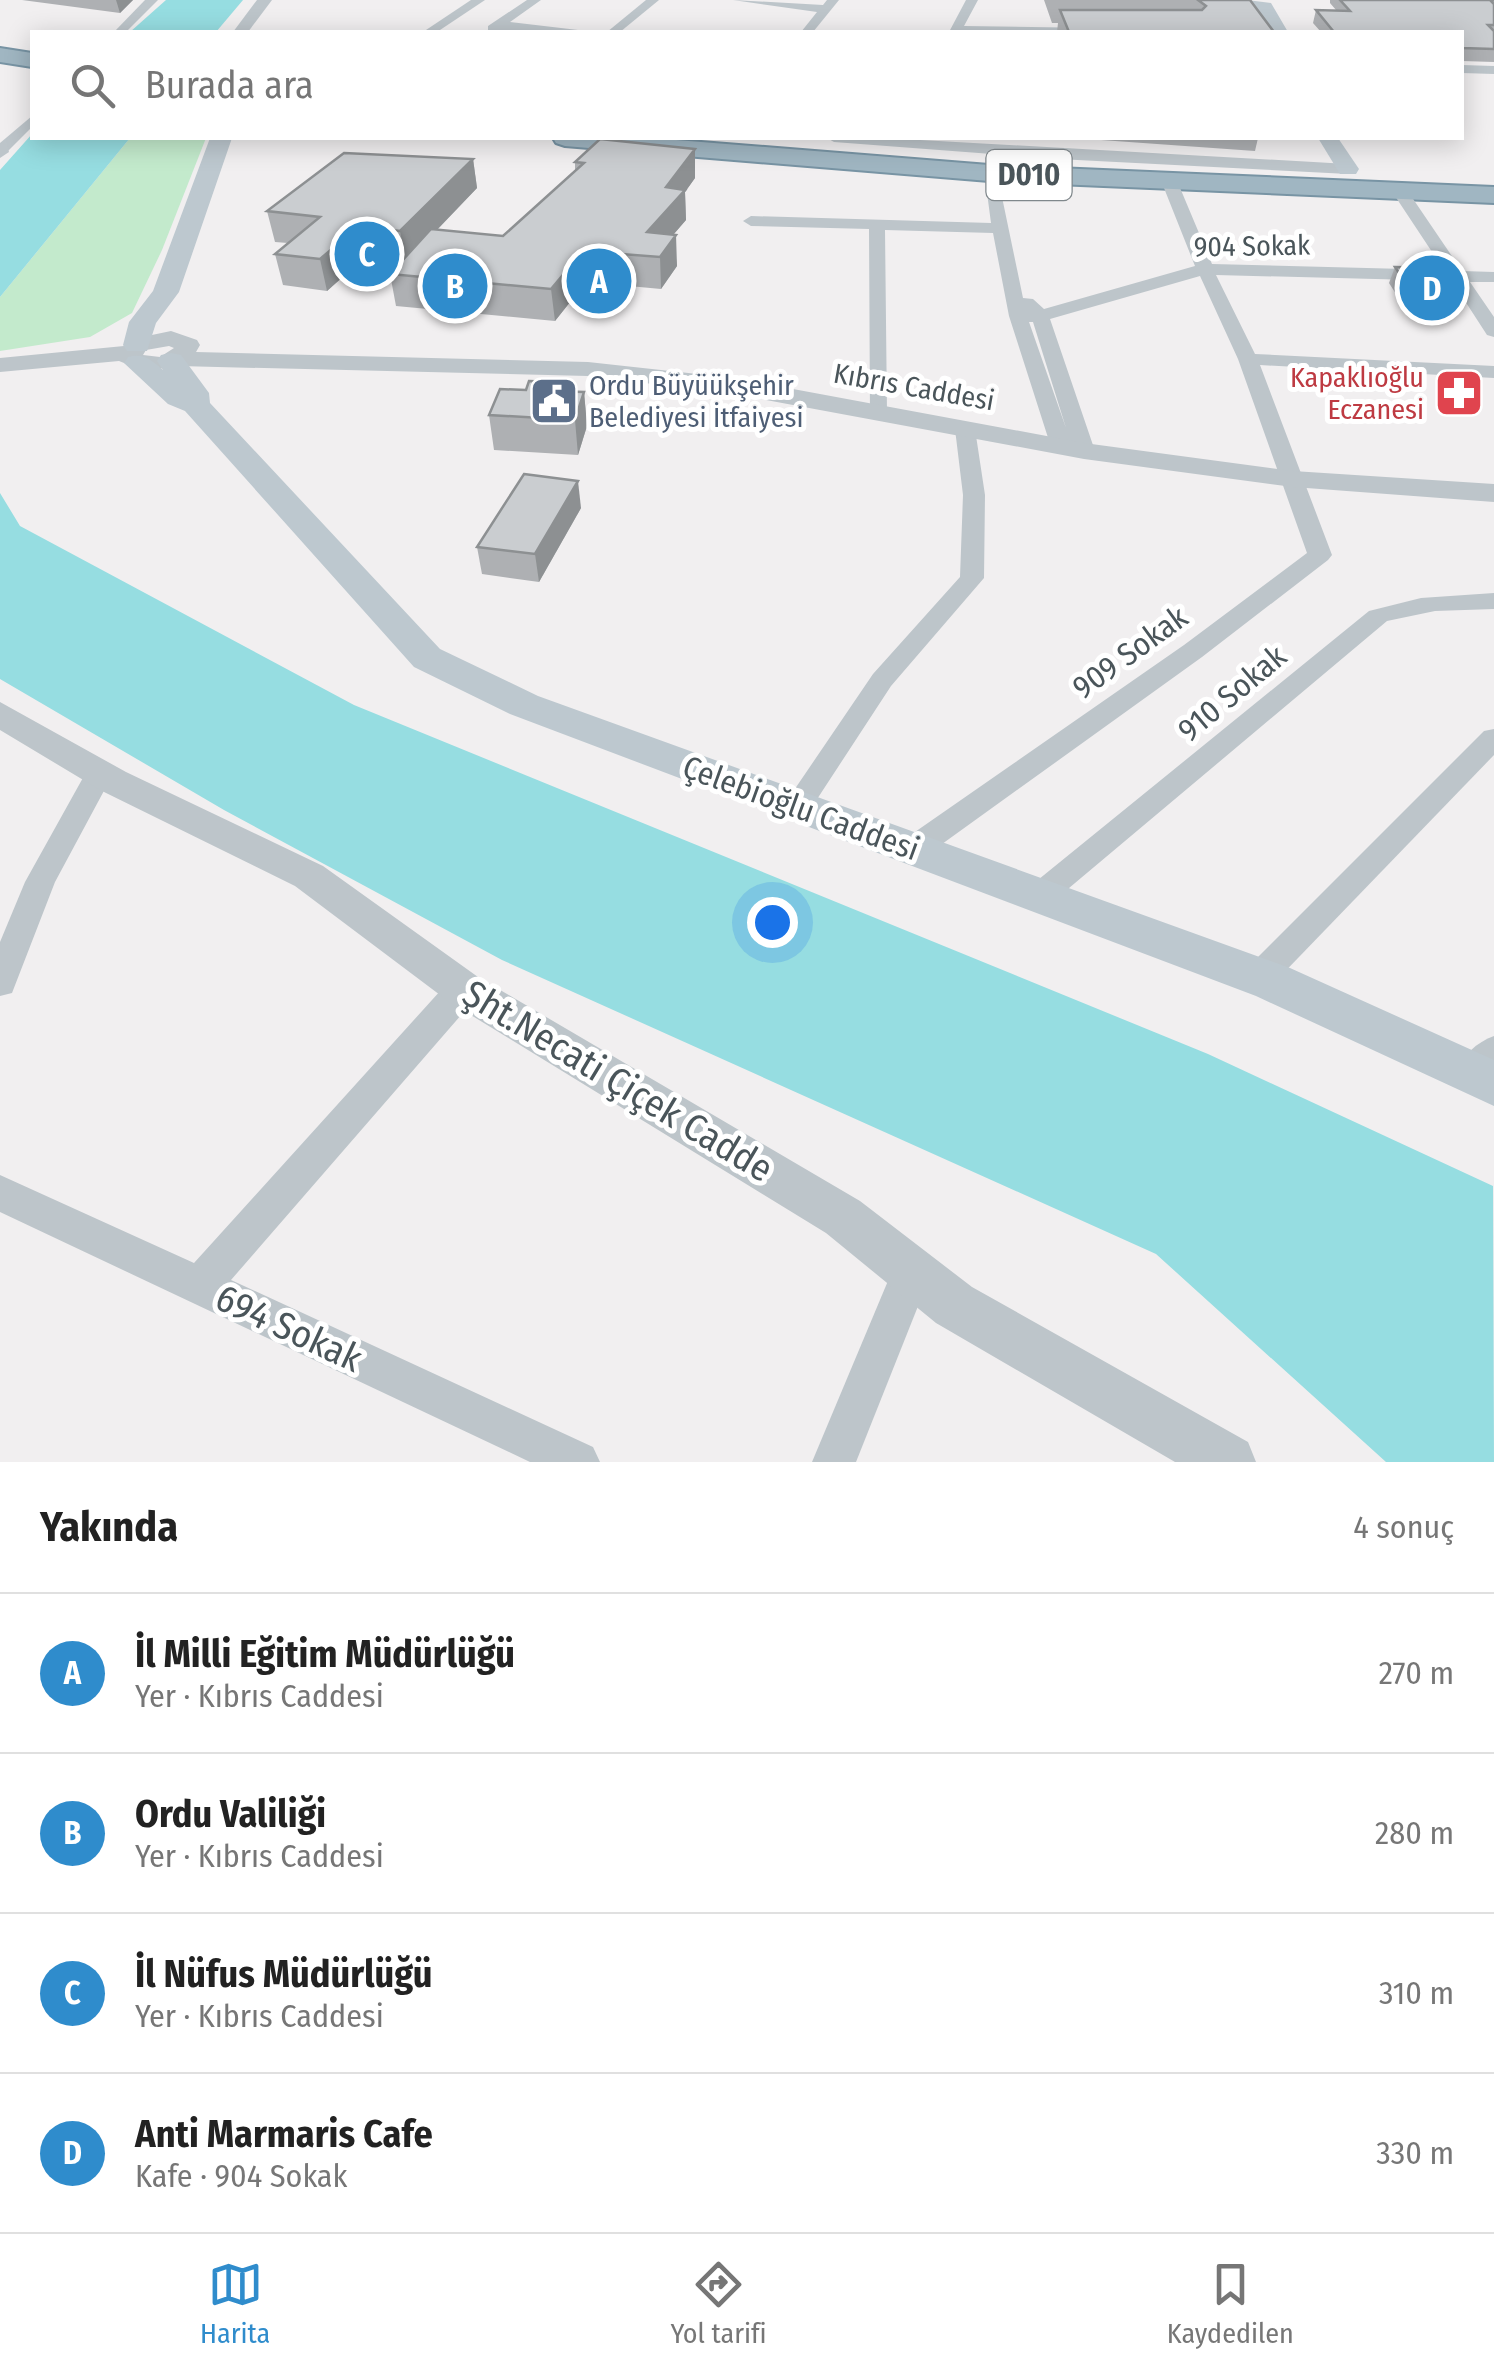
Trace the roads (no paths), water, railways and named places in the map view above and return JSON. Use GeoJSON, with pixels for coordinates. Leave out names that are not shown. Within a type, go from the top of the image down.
{"type":"FeatureCollection","features":[{"type":"Feature","properties":{"kind":"highway"},"geometry":{"type":"LineString","coordinates":[[0,55],[30,60]]}},
{"type":"Feature","properties":{"kind":"highway"},"geometry":{"type":"LineString","coordinates":[[0,70],[30,75]]}},
{"type":"Feature","properties":{"kind":"highway","name":"D010"},"geometry":{"type":"LineString","coordinates":[[589,140],[989,173],[1494,195]]}},
{"type":"Feature","properties":{"kind":"highway","name":"D010"},"geometry":{"type":"LineString","coordinates":[[746,140],[902,145],[1218,173],[1494,182]]}},
{"type":"Feature","properties":{"kind":"main road"},"geometry":{"type":"LineString","coordinates":[[1262,2],[1277,30]]}},
{"type":"Feature","properties":{"kind":"main road"},"geometry":{"type":"LineString","coordinates":[[134,354],[143,322],[166,292],[220,140]]}},
{"type":"Feature","properties":{"kind":"main road"},"geometry":{"type":"LineString","coordinates":[[1329,140],[1348,169]]}},
{"type":"Feature","properties":{"kind":"main road","name":"Çelebioğlu Caddesi"},"geometry":{"type":"LineString","coordinates":[[166,292],[195,406]]}},
{"type":"Feature","properties":{"kind":"main road","name":"Çelebioğlu Caddesi"},"geometry":{"type":"LineString","coordinates":[[134,354],[178,398],[195,406],[427,658],[524,705],[796,809],[1258,977],[1486,1069]]}},
{"type":"Feature","properties":{"kind":"street"},"geometry":{"type":"LineString","coordinates":[[122,30],[152,0]]}},
{"type":"Feature","properties":{"kind":"street"},"geometry":{"type":"LineString","coordinates":[[242,30],[265,0]]}},
{"type":"Feature","properties":{"kind":"street"},"geometry":{"type":"LineString","coordinates":[[433,30],[479,0]]}},
{"type":"Feature","properties":{"kind":"street"},"geometry":{"type":"LineString","coordinates":[[492,29],[535,0]]}},
{"type":"Feature","properties":{"kind":"street"},"geometry":{"type":"LineString","coordinates":[[616,30],[653,0]]}},
{"type":"Feature","properties":{"kind":"street"},"geometry":{"type":"LineString","coordinates":[[738,0],[830,4]]}},
{"type":"Feature","properties":{"kind":"street"},"geometry":{"type":"LineString","coordinates":[[957,30],[972,0]]}},
{"type":"Feature","properties":{"kind":"street"},"geometry":{"type":"LineString","coordinates":[[809,30],[830,4]]}},
{"type":"Feature","properties":{"kind":"street"},"geometry":{"type":"LineString","coordinates":[[492,29],[524,30]]}},
{"type":"Feature","properties":{"kind":"street"},"geometry":{"type":"LineString","coordinates":[[1464,69],[1494,70]]}},
{"type":"Feature","properties":{"kind":"street"},"geometry":{"type":"LineString","coordinates":[[1,150],[30,122]]}},
{"type":"Feature","properties":{"kind":"street"},"geometry":{"type":"LineString","coordinates":[[853,140],[1348,169]]}},
{"type":"Feature","properties":{"kind":"street"},"geometry":{"type":"LineString","coordinates":[[989,173],[1018,316],[1073,449]]}},
{"type":"Feature","properties":{"kind":"street"},"geometry":{"type":"LineString","coordinates":[[1170,182],[1204,269],[1248,359],[1293,479]]}},
{"type":"Feature","properties":{"kind":"street"},"geometry":{"type":"LineString","coordinates":[[1401,193],[1494,331]]}},
{"type":"Feature","properties":{"kind":"street"},"geometry":{"type":"LineString","coordinates":[[751,221],[1000,228]]}},
{"type":"Feature","properties":{"kind":"street"},"geometry":{"type":"LineString","coordinates":[[877,225],[877,413]]}},
{"type":"Feature","properties":{"kind":"street","name":"904 Sokak"},"geometry":{"type":"LineString","coordinates":[[1018,316],[1040,316],[1204,269],[1494,277]]}},
{"type":"Feature","properties":{"kind":"street"},"geometry":{"type":"LineString","coordinates":[[1014,292],[1040,316],[1073,449]]}},
{"type":"Feature","properties":{"kind":"street","name":"Kıbrıs Caddesi"},"geometry":{"type":"LineString","coordinates":[[0,365],[134,354],[162,338],[178,351],[588,369],[734,386],[1073,449],[1293,479],[1494,493]]}},
{"type":"Feature","properties":{"kind":"street"},"geometry":{"type":"LineString","coordinates":[[1248,359],[1494,372]]}},
{"type":"Feature","properties":{"kind":"street"},"geometry":{"type":"LineString","coordinates":[[796,809],[882,680],[972,578],[974,495],[965,429]]}},
{"type":"Feature","properties":{"kind":"street","name":"909 Sokak"},"geometry":{"type":"LineString","coordinates":[[913,849],[1320,555],[1293,479]]}},
{"type":"Feature","properties":{"kind":"street","name":"910 Sokak"},"geometry":{"type":"LineString","coordinates":[[1038,896],[1259,718],[1378,616],[1406,606],[1494,601]]}},
{"type":"Feature","properties":{"kind":"street","name":"Şht.Necati Çiçek Cadde"},"geometry":{"type":"LineString","coordinates":[[0,714],[99,774],[309,876],[463,990],[843,1217],[954,1305],[1228,1462]]}},
{"type":"Feature","properties":{"kind":"street"},"geometry":{"type":"LineString","coordinates":[[1258,977],[1494,738]]}},
{"type":"Feature","properties":{"kind":"street"},"geometry":{"type":"LineString","coordinates":[[0,984],[40,882],[99,774]]}},
{"type":"Feature","properties":{"kind":"street"},"geometry":{"type":"LineString","coordinates":[[200,1286],[463,990]]}},
{"type":"Feature","properties":{"kind":"street","name":"694 Sokak"},"geometry":{"type":"LineString","coordinates":[[0,1193],[578,1462]]}},
{"type":"Feature","properties":{"kind":"street"},"geometry":{"type":"LineString","coordinates":[[834,1462],[912,1271]]}},
{"type":"Feature","properties":{"kind":"water"},"geometry":{"type":"Polygon","coordinates":[[[166,0],[243,0],[218,30],[132,30],[166,0]]]}},
{"type":"Feature","properties":{"kind":"water"},"geometry":{"type":"Polygon","coordinates":[[[30,136],[30,140],[128,140],[0,297],[0,170],[30,136]]]}},
{"type":"Feature","properties":{"kind":"water"},"geometry":{"type":"Polygon","coordinates":[[[0,493],[20,526],[354,705],[1208,1054],[1493,1186],[1494,1462],[1386,1462],[1156,1254],[502,960],[224,810],[0,679],[0,493]]]}},
{"type":"Feature","properties":{"kind":"place","name":"İl Nüfus Müdürlüğü"},"geometry":{"type":"Point","coordinates":[367,254]}},
{"type":"Feature","properties":{"kind":"place","name":"İl Milli Eğitim Müdürlüğü"},"geometry":{"type":"Point","coordinates":[599,281]}},
{"type":"Feature","properties":{"kind":"place","name":"Ordu Valiliği"},"geometry":{"type":"Point","coordinates":[455,286]}},
{"type":"Feature","properties":{"kind":"place","name":"Anti Marmaris Cafe"},"geometry":{"type":"Point","coordinates":[1432,288]}},
{"type":"Feature","properties":{"kind":"place","name":"Kapaklıoğlu Eczanesi"},"geometry":{"type":"Point","coordinates":[1459,393]}},
{"type":"Feature","properties":{"kind":"place","name":"Ordu Büyüükşehir Belediyesi İtfaiyesi"},"geometry":{"type":"Point","coordinates":[554,401]}}]}
